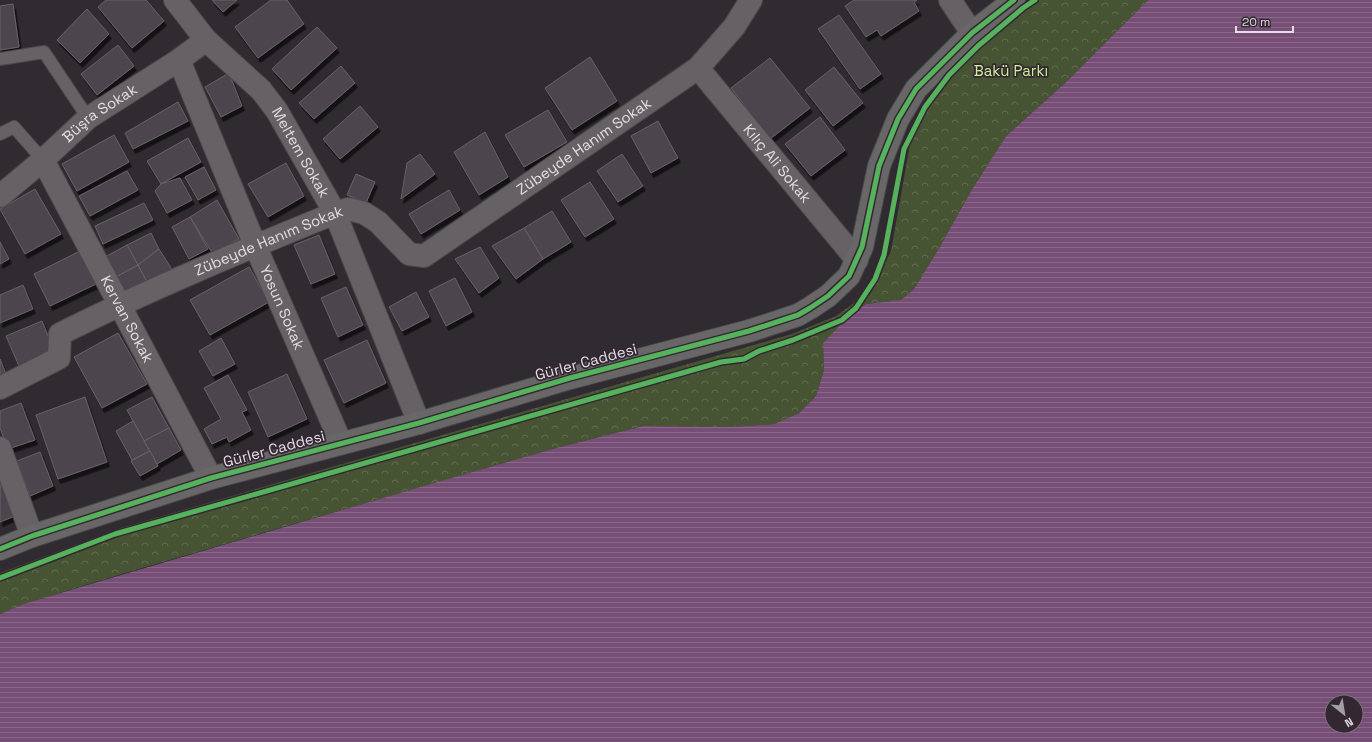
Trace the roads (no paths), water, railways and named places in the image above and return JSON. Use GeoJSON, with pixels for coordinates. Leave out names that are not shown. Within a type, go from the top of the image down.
{"type":"FeatureCollection","features":[{"type":"Feature","properties":{"kind":"street","name":"Meltem Sokak"},"geometry":{"type":"LineString","coordinates":[[175,0],[206,40],[261,90],[277,111],[335,213],[418,423]]}},
{"type":"Feature","properties":{"kind":"street","name":"Zübeyde Hanım Sokak"},"geometry":{"type":"LineString","coordinates":[[0,388],[59,358],[60,334],[120,304],[335,213],[348,209],[364,213],[378,222],[409,254],[424,256],[698,68],[734,27],[751,0]]}},
{"type":"Feature","properties":{"kind":"street"},"geometry":{"type":"LineString","coordinates":[[950,0],[972,33]]}},
{"type":"Feature","properties":{"kind":"street","name":"Gürler Caddesi"},"geometry":{"type":"LineString","coordinates":[[0,550],[32,536],[211,478],[418,423],[570,378],[749,331],[798,314],[828,296],[849,276],[862,248],[879,166],[898,119],[916,89],[972,33],[1014,0]]}},
{"type":"Feature","properties":{"kind":"street","name":"Büşra Sokak"},"geometry":{"type":"LineString","coordinates":[[0,196],[43,160],[88,118],[179,60],[206,40]]}},
{"type":"Feature","properties":{"kind":"street","name":"Yosun Sokak"},"geometry":{"type":"LineString","coordinates":[[179,60],[255,246],[342,443]]}},
{"type":"Feature","properties":{"kind":"street","name":"Kılıç Ali Sokak"},"geometry":{"type":"LineString","coordinates":[[698,68],[857,260]]}},
{"type":"Feature","properties":{"kind":"street","name":"Kervan Sokak"},"geometry":{"type":"LineString","coordinates":[[43,160],[211,478]]}},
{"type":"Feature","properties":{"kind":"street"},"geometry":{"type":"LineString","coordinates":[[0,448],[32,536]]}},
{"type":"Feature","properties":{"kind":"lane"},"geometry":{"type":"LineString","coordinates":[[0,59],[44,52],[88,118]]}},
{"type":"Feature","properties":{"kind":"lane"},"geometry":{"type":"LineString","coordinates":[[0,134],[14,127],[43,160]]}},
{"type":"Feature","properties":{"kind":"park label","name":"Bakü Parkı"},"geometry":{"type":"Point","coordinates":[1011,71]}}]}
